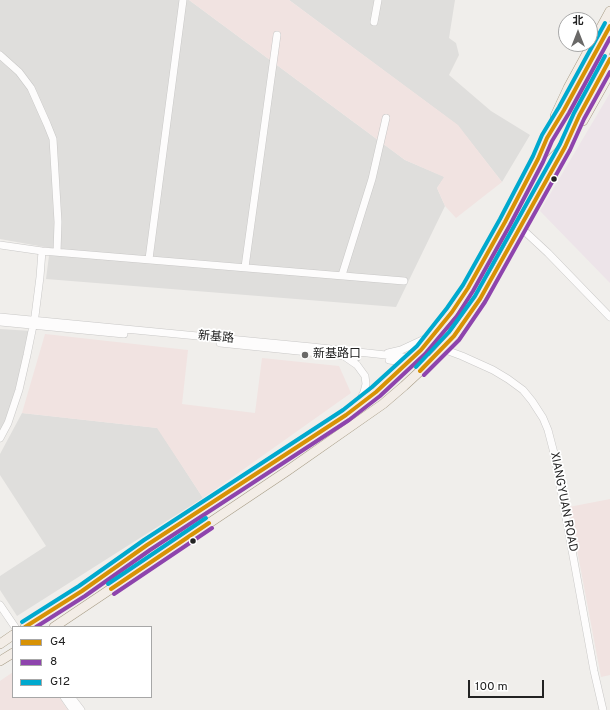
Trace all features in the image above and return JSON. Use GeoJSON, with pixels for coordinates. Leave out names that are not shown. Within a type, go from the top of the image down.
{"type":"FeatureCollection","features":[{"type":"Feature","properties":{"kind":"main road"},"geometry":{"type":"LineString","coordinates":[[27,626],[82,591],[148,545],[356,408],[376,392],[421,350],[468,288],[505,222],[538,159],[568,88],[610,11]]}},
{"type":"Feature","properties":{"kind":"main road"},"geometry":{"type":"LineString","coordinates":[[547,138],[610,26]]}},
{"type":"Feature","properties":{"kind":"main road"},"geometry":{"type":"LineString","coordinates":[[538,159],[554,143],[610,43]]}},
{"type":"Feature","properties":{"kind":"main road"},"geometry":{"type":"LineString","coordinates":[[565,147],[579,116],[610,59]]}},
{"type":"Feature","properties":{"kind":"main road"},"geometry":{"type":"LineString","coordinates":[[55,626],[286,472],[383,404],[443,349],[480,299],[553,167],[583,121],[610,73]]}},
{"type":"Feature","properties":{"kind":"main road"},"geometry":{"type":"LineString","coordinates":[[553,167],[558,144],[567,122]]}},
{"type":"Feature","properties":{"kind":"main road"},"geometry":{"type":"LineString","coordinates":[[0,644],[12,636]]}},
{"type":"Feature","properties":{"kind":"street"},"geometry":{"type":"LineString","coordinates":[[150,259],[183,0]]}},
{"type":"Feature","properties":{"kind":"street"},"geometry":{"type":"LineString","coordinates":[[374,22],[378,0]]}},
{"type":"Feature","properties":{"kind":"street"},"geometry":{"type":"LineString","coordinates":[[245,267],[277,35]]}},
{"type":"Feature","properties":{"kind":"street"},"geometry":{"type":"LineString","coordinates":[[0,55],[19,72],[31,88],[48,124],[53,139],[58,222],[57,252]]}},
{"type":"Feature","properties":{"kind":"street"},"geometry":{"type":"LineString","coordinates":[[342,275],[372,179],[386,118]]}},
{"type":"Feature","properties":{"kind":"street"},"geometry":{"type":"LineString","coordinates":[[520,227],[548,253],[610,317]]}},
{"type":"Feature","properties":{"kind":"street"},"geometry":{"type":"LineString","coordinates":[[0,245],[42,251],[404,281]]}},
{"type":"Feature","properties":{"kind":"street"},"geometry":{"type":"LineString","coordinates":[[0,438],[8,424],[19,390],[34,323],[42,251]]}},
{"type":"Feature","properties":{"kind":"street","name":"新基路"},"geometry":{"type":"LineString","coordinates":[[0,317],[34,323],[342,355],[429,362]]}},
{"type":"Feature","properties":{"kind":"street","name":"新基路"},"geometry":{"type":"LineString","coordinates":[[0,322],[34,323],[378,354],[411,360]]}},
{"type":"Feature","properties":{"kind":"street"},"geometry":{"type":"LineString","coordinates":[[378,354],[401,350],[422,342],[434,334]]}},
{"type":"Feature","properties":{"kind":"street","name":"XIANGYUAN ROAD"},"geometry":{"type":"LineString","coordinates":[[443,349],[493,370],[508,379],[523,390],[544,418],[555,457],[594,671],[603,710]]}},
{"type":"Feature","properties":{"kind":"street"},"geometry":{"type":"LineString","coordinates":[[342,355],[357,365],[365,376],[366,384],[364,392],[356,408]]}},
{"type":"Feature","properties":{"kind":"street"},"geometry":{"type":"LineString","coordinates":[[0,605],[15,626]]}},
{"type":"Feature","properties":{"kind":"street"},"geometry":{"type":"LineString","coordinates":[[65,698],[73,710]]}},
{"type":"Feature","properties":{"kind":"street"},"geometry":{"type":"LineString","coordinates":[[72,698],[81,710]]}},
{"type":"Feature","properties":{"kind":"shaded area"},"geometry":{"type":"Polygon","coordinates":[[[0,0],[189,0],[405,160],[445,177],[437,188],[445,206],[396,307],[46,279],[50,248],[0,239],[0,0]]]}},
{"type":"Feature","properties":{"kind":"shaded area"},"geometry":{"type":"Polygon","coordinates":[[[189,0],[289,0],[458,125],[502,182],[456,218],[445,206],[437,188],[444,177],[405,160],[189,0]]]}},
{"type":"Feature","properties":{"kind":"shaded area"},"geometry":{"type":"Polygon","coordinates":[[[289,0],[455,0],[449,38],[456,43],[459,55],[449,75],[491,111],[530,135],[502,182],[457,125],[289,0]]]}},
{"type":"Feature","properties":{"kind":"shaded area"},"geometry":{"type":"Polygon","coordinates":[[[610,93],[610,283],[540,211],[610,93]]]}},
{"type":"Feature","properties":{"kind":"shaded area"},"geometry":{"type":"Polygon","coordinates":[[[0,329],[32,331],[27,355],[0,438],[0,329]]]}},
{"type":"Feature","properties":{"kind":"shaded area"},"geometry":{"type":"Polygon","coordinates":[[[45,334],[188,350],[182,404],[255,413],[262,358],[339,366],[351,393],[203,498],[157,428],[22,413],[45,334]]]}},
{"type":"Feature","properties":{"kind":"shaded area"},"geometry":{"type":"Polygon","coordinates":[[[22,413],[158,428],[203,498],[17,616],[0,590],[0,576],[46,546],[0,475],[0,454],[22,413]]]}},
{"type":"Feature","properties":{"kind":"shaded area"},"geometry":{"type":"Polygon","coordinates":[[[610,499],[610,675],[601,677],[569,507],[610,499]]]}},
{"type":"Feature","properties":{"kind":"shaded area"},"geometry":{"type":"Polygon","coordinates":[[[12,673],[12,698],[60,698],[68,710],[0,710],[0,681],[12,673]]]}},
{"type":"Feature","properties":{"kind":"transit line","name":"G12"},"geometry":{"type":"LineString","coordinates":[[22,622],[79,586],[144,540],[343,410],[372,387],[417,346],[463,285],[500,219],[533,156],[542,135],[605,23]]}},
{"type":"Feature","properties":{"kind":"transit line","name":"G4"},"geometry":{"type":"LineString","coordinates":[[27,626],[82,591],[147,545],[346,415],[376,392],[421,350],[452,312],[468,288],[505,222],[538,159],[547,138],[610,26]]}},
{"type":"Feature","properties":{"kind":"transit line","name":"8"},"geometry":{"type":"LineString","coordinates":[[38,626],[85,596],[150,550],[349,420],[380,396],[425,354],[457,316],[473,291],[510,225],[543,162],[552,141],[610,38]]}},
{"type":"Feature","properties":{"kind":"transit line","name":"G12"},"geometry":{"type":"LineString","coordinates":[[416,367],[449,332],[475,296],[560,144],[574,113],[605,56]]}},
{"type":"Feature","properties":{"kind":"transit line","name":"G4"},"geometry":{"type":"LineString","coordinates":[[420,371],[454,336],[480,299],[565,147],[579,116],[610,59]]}},
{"type":"Feature","properties":{"kind":"transit line","name":"8"},"geometry":{"type":"LineString","coordinates":[[424,375],[459,340],[485,302],[570,150],[584,119],[610,72]]}},
{"type":"Feature","properties":{"kind":"transit line","name":"G12"},"geometry":{"type":"LineString","coordinates":[[108,584],[206,518]]}},
{"type":"Feature","properties":{"kind":"transit line","name":"G4"},"geometry":{"type":"LineString","coordinates":[[111,589],[209,523]]}},
{"type":"Feature","properties":{"kind":"transit line","name":"8"},"geometry":{"type":"LineString","coordinates":[[114,594],[212,528]]}},
{"type":"Feature","properties":{"kind":"place","name":"新基路口"},"geometry":{"type":"Point","coordinates":[305,355]}}]}
